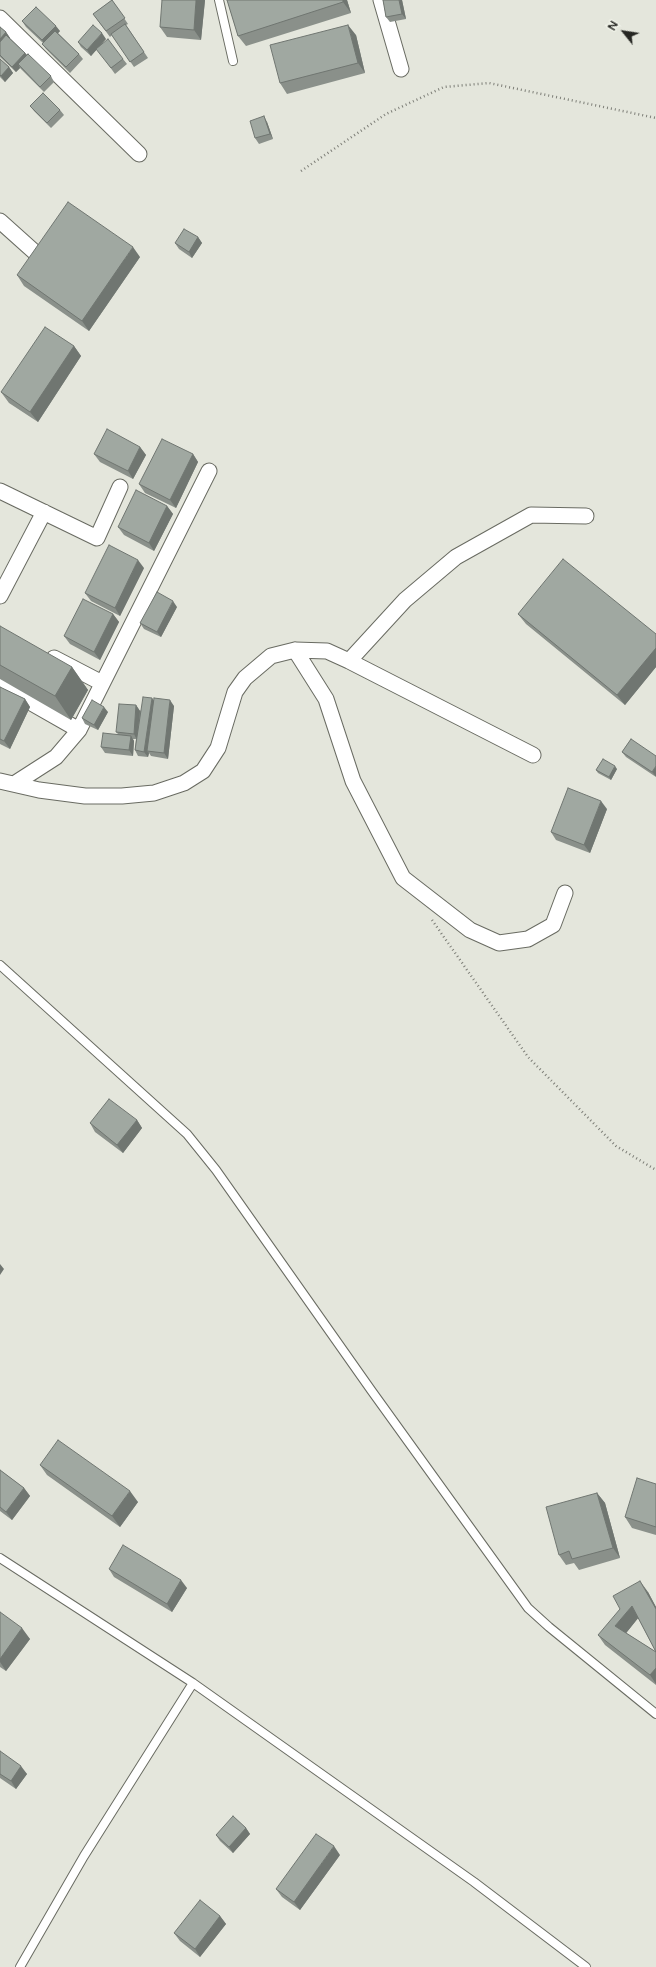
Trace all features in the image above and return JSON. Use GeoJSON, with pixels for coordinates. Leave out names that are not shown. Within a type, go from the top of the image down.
{"type":"FeatureCollection","features":[{"type":"Feature","properties":{"kind":"street"},"geometry":{"type":"LineString","coordinates":[[381,0],[401,69]]}},
{"type":"Feature","properties":{"kind":"street"},"geometry":{"type":"LineString","coordinates":[[0,18],[139,154]]}},
{"type":"Feature","properties":{"kind":"street"},"geometry":{"type":"LineString","coordinates":[[0,221],[39,256]]}},
{"type":"Feature","properties":{"kind":"street"},"geometry":{"type":"LineString","coordinates":[[7,783],[56,757],[79,730],[209,471]]}},
{"type":"Feature","properties":{"kind":"street"},"geometry":{"type":"LineString","coordinates":[[0,491],[97,538],[120,487]]}},
{"type":"Feature","properties":{"kind":"street"},"geometry":{"type":"LineString","coordinates":[[0,596],[44,512]]}},
{"type":"Feature","properties":{"kind":"street"},"geometry":{"type":"LineString","coordinates":[[349,661],[405,600],[456,557],[531,515],[586,516]]}},
{"type":"Feature","properties":{"kind":"street"},"geometry":{"type":"LineString","coordinates":[[295,650],[326,699],[353,781],[403,878],[470,930],[499,943],[528,939],[553,925],[565,893]]}},
{"type":"Feature","properties":{"kind":"street"},"geometry":{"type":"LineString","coordinates":[[7,783],[39,790],[85,796],[122,796],[154,793],[184,782],[203,770],[218,748],[235,692],[245,678],[271,656],[295,650],[327,651],[533,755]]}},
{"type":"Feature","properties":{"kind":"street"},"geometry":{"type":"LineString","coordinates":[[44,653],[102,683]]}},
{"type":"Feature","properties":{"kind":"street"},"geometry":{"type":"LineString","coordinates":[[0,685],[79,730]]}},
{"type":"Feature","properties":{"kind":"lane"},"geometry":{"type":"LineString","coordinates":[[219,0],[233,62]]}},
{"type":"Feature","properties":{"kind":"lane"},"geometry":{"type":"LineString","coordinates":[[0,965],[187,1134],[216,1170],[370,1390],[528,1608],[549,1627],[656,1714]]}},
{"type":"Feature","properties":{"kind":"lane"},"geometry":{"type":"LineString","coordinates":[[0,1558],[193,1683],[474,1882],[586,1967]]}},
{"type":"Feature","properties":{"kind":"lane"},"geometry":{"type":"LineString","coordinates":[[20,1967],[84,1856],[193,1683]]}},
{"type":"Feature","properties":{"kind":"path"},"geometry":{"type":"LineString","coordinates":[[301,171],[386,114],[444,87],[489,83],[656,118]]}},
{"type":"Feature","properties":{"kind":"path"},"geometry":{"type":"LineString","coordinates":[[430,917],[528,1057],[616,1146],[656,1170]]}},
{"type":"Feature","properties":{"kind":"building"},"geometry":{"type":"Polygon","coordinates":[[[112,0],[125,18],[106,31],[93,14],[112,0]]]}},
{"type":"Feature","properties":{"kind":"building"},"geometry":{"type":"Polygon","coordinates":[[[162,0],[196,0],[194,30],[160,27],[162,0]]]}},
{"type":"Feature","properties":{"kind":"building"},"geometry":{"type":"Polygon","coordinates":[[[227,0],[343,0],[343,2],[238,36],[227,0]]]}},
{"type":"Feature","properties":{"kind":"building"},"geometry":{"type":"Polygon","coordinates":[[[383,0],[399,0],[402,14],[386,17],[383,0]]]}},
{"type":"Feature","properties":{"kind":"building"},"geometry":{"type":"Polygon","coordinates":[[[36,7],[56,26],[42,40],[22,21],[36,7]]]}},
{"type":"Feature","properties":{"kind":"building"},"geometry":{"type":"Polygon","coordinates":[[[125,24],[144,52],[130,62],[111,34],[125,24]]]}},
{"type":"Feature","properties":{"kind":"building"},"geometry":{"type":"Polygon","coordinates":[[[93,25],[102,33],[87,50],[78,42],[93,25]]]}},
{"type":"Feature","properties":{"kind":"building"},"geometry":{"type":"Polygon","coordinates":[[[348,25],[358,63],[280,83],[270,45],[348,25]]]}},
{"type":"Feature","properties":{"kind":"building"},"geometry":{"type":"Polygon","coordinates":[[[0,27],[6,32],[0,39],[0,27]]]}},
{"type":"Feature","properties":{"kind":"building"},"geometry":{"type":"Polygon","coordinates":[[[55,31],[79,54],[66,67],[42,44],[55,31]]]}},
{"type":"Feature","properties":{"kind":"building"},"geometry":{"type":"Polygon","coordinates":[[[6,35],[25,53],[12,67],[0,55],[0,42],[6,35]]]}},
{"type":"Feature","properties":{"kind":"building"},"geometry":{"type":"Polygon","coordinates":[[[108,39],[123,59],[111,68],[96,49],[108,39]]]}},
{"type":"Feature","properties":{"kind":"building"},"geometry":{"type":"Polygon","coordinates":[[[28,54],[51,76],[40,87],[18,64],[28,54]]]}},
{"type":"Feature","properties":{"kind":"building"},"geometry":{"type":"Polygon","coordinates":[[[0,59],[9,67],[1,76],[0,75],[0,59]]]}},
{"type":"Feature","properties":{"kind":"building"},"geometry":{"type":"Polygon","coordinates":[[[43,93],[60,110],[47,123],[30,106],[43,93]]]}},
{"type":"Feature","properties":{"kind":"building"},"geometry":{"type":"Polygon","coordinates":[[[264,116],[270,134],[255,138],[250,121],[264,116]]]}},
{"type":"Feature","properties":{"kind":"building"},"geometry":{"type":"Polygon","coordinates":[[[68,202],[133,247],[82,321],[17,275],[68,202]]]}},
{"type":"Feature","properties":{"kind":"building"},"geometry":{"type":"Polygon","coordinates":[[[184,229],[198,237],[189,252],[175,243],[184,229]]]}},
{"type":"Feature","properties":{"kind":"building"},"geometry":{"type":"Polygon","coordinates":[[[45,327],[74,346],[30,412],[1,392],[45,327]]]}},
{"type":"Feature","properties":{"kind":"building"},"geometry":{"type":"Polygon","coordinates":[[[107,429],[140,447],[128,471],[94,454],[107,429]]]}},
{"type":"Feature","properties":{"kind":"building"},"geometry":{"type":"Polygon","coordinates":[[[162,439],[193,454],[170,500],[139,484],[162,439]]]}},
{"type":"Feature","properties":{"kind":"building"},"geometry":{"type":"Polygon","coordinates":[[[136,490],[167,506],[149,543],[118,527],[136,490]]]}},
{"type":"Feature","properties":{"kind":"building"},"geometry":{"type":"Polygon","coordinates":[[[109,545],[138,560],[115,608],[85,593],[109,545]]]}},
{"type":"Feature","properties":{"kind":"building"},"geometry":{"type":"Polygon","coordinates":[[[563,559],[656,634],[656,648],[617,695],[518,614],[563,559]]]}},
{"type":"Feature","properties":{"kind":"building"},"geometry":{"type":"Polygon","coordinates":[[[157,592],[173,601],[157,632],[140,623],[157,592]]]}},
{"type":"Feature","properties":{"kind":"building"},"geometry":{"type":"Polygon","coordinates":[[[83,599],[113,614],[94,652],[64,636],[83,599]]]}},
{"type":"Feature","properties":{"kind":"building"},"geometry":{"type":"Polygon","coordinates":[[[0,626],[72,667],[55,696],[0,665],[0,626]]]}},
{"type":"Feature","properties":{"kind":"building"},"geometry":{"type":"Polygon","coordinates":[[[0,687],[25,699],[4,741],[0,739],[0,687]]]}},
{"type":"Feature","properties":{"kind":"building"},"geometry":{"type":"Polygon","coordinates":[[[143,697],[152,698],[144,752],[135,750],[143,697]]]}},
{"type":"Feature","properties":{"kind":"building"},"geometry":{"type":"Polygon","coordinates":[[[154,698],[170,700],[164,753],[147,751],[154,698]]]}},
{"type":"Feature","properties":{"kind":"building"},"geometry":{"type":"Polygon","coordinates":[[[92,700],[104,707],[94,725],[82,718],[92,700]]]}},
{"type":"Feature","properties":{"kind":"building"},"geometry":{"type":"Polygon","coordinates":[[[119,704],[136,705],[134,734],[116,732],[119,704]]]}},
{"type":"Feature","properties":{"kind":"building"},"geometry":{"type":"Polygon","coordinates":[[[103,733],[131,736],[129,750],[101,747],[103,733]]]}},
{"type":"Feature","properties":{"kind":"building"},"geometry":{"type":"Polygon","coordinates":[[[631,739],[656,756],[656,766],[652,772],[622,752],[631,739]]]}},
{"type":"Feature","properties":{"kind":"building"},"geometry":{"type":"Polygon","coordinates":[[[603,759],[615,766],[609,777],[596,770],[603,759]]]}},
{"type":"Feature","properties":{"kind":"building"},"geometry":{"type":"Polygon","coordinates":[[[568,788],[601,801],[584,845],[551,832],[568,788]]]}},
{"type":"Feature","properties":{"kind":"building"},"geometry":{"type":"Polygon","coordinates":[[[109,1099],[137,1120],[117,1145],[90,1123],[109,1099]]]}},
{"type":"Feature","properties":{"kind":"building"},"geometry":{"type":"Polygon","coordinates":[[[58,1440],[130,1491],[112,1516],[40,1465],[58,1440]]]}},
{"type":"Feature","properties":{"kind":"building"},"geometry":{"type":"Polygon","coordinates":[[[0,1470],[24,1488],[6,1512],[0,1507],[0,1470]]]}},
{"type":"Feature","properties":{"kind":"building"},"geometry":{"type":"Polygon","coordinates":[[[637,1478],[656,1484],[656,1527],[625,1517],[637,1478]]]}},
{"type":"Feature","properties":{"kind":"building"},"geometry":{"type":"Polygon","coordinates":[[[597,1493],[613,1548],[572,1559],[569,1551],[559,1555],[546,1507],[597,1493]]]}},
{"type":"Feature","properties":{"kind":"building"},"geometry":{"type":"Polygon","coordinates":[[[123,1545],[181,1580],[167,1604],[109,1569],[123,1545]]]}},
{"type":"Feature","properties":{"kind":"building"},"geometry":{"type":"Polygon","coordinates":[[[640,1581],[656,1609],[656,1652],[656,1668],[650,1675],[598,1635],[620,1609],[613,1596],[640,1581]],[[632,1606],[615,1626],[656,1652],[632,1606]]]}},
{"type":"Feature","properties":{"kind":"building"},"geometry":{"type":"Polygon","coordinates":[[[0,1612],[22,1628],[0,1659],[0,1612]]]}},
{"type":"Feature","properties":{"kind":"building"},"geometry":{"type":"Polygon","coordinates":[[[0,1751],[21,1766],[11,1781],[0,1774],[0,1751]]]}},
{"type":"Feature","properties":{"kind":"building"},"geometry":{"type":"Polygon","coordinates":[[[233,1816],[246,1828],[229,1847],[216,1835],[233,1816]]]}},
{"type":"Feature","properties":{"kind":"building"},"geometry":{"type":"Polygon","coordinates":[[[316,1834],[334,1846],[294,1902],[276,1889],[316,1834]]]}},
{"type":"Feature","properties":{"kind":"building"},"geometry":{"type":"Polygon","coordinates":[[[200,1900],[220,1916],[195,1949],[174,1933],[200,1900]]]}}]}
